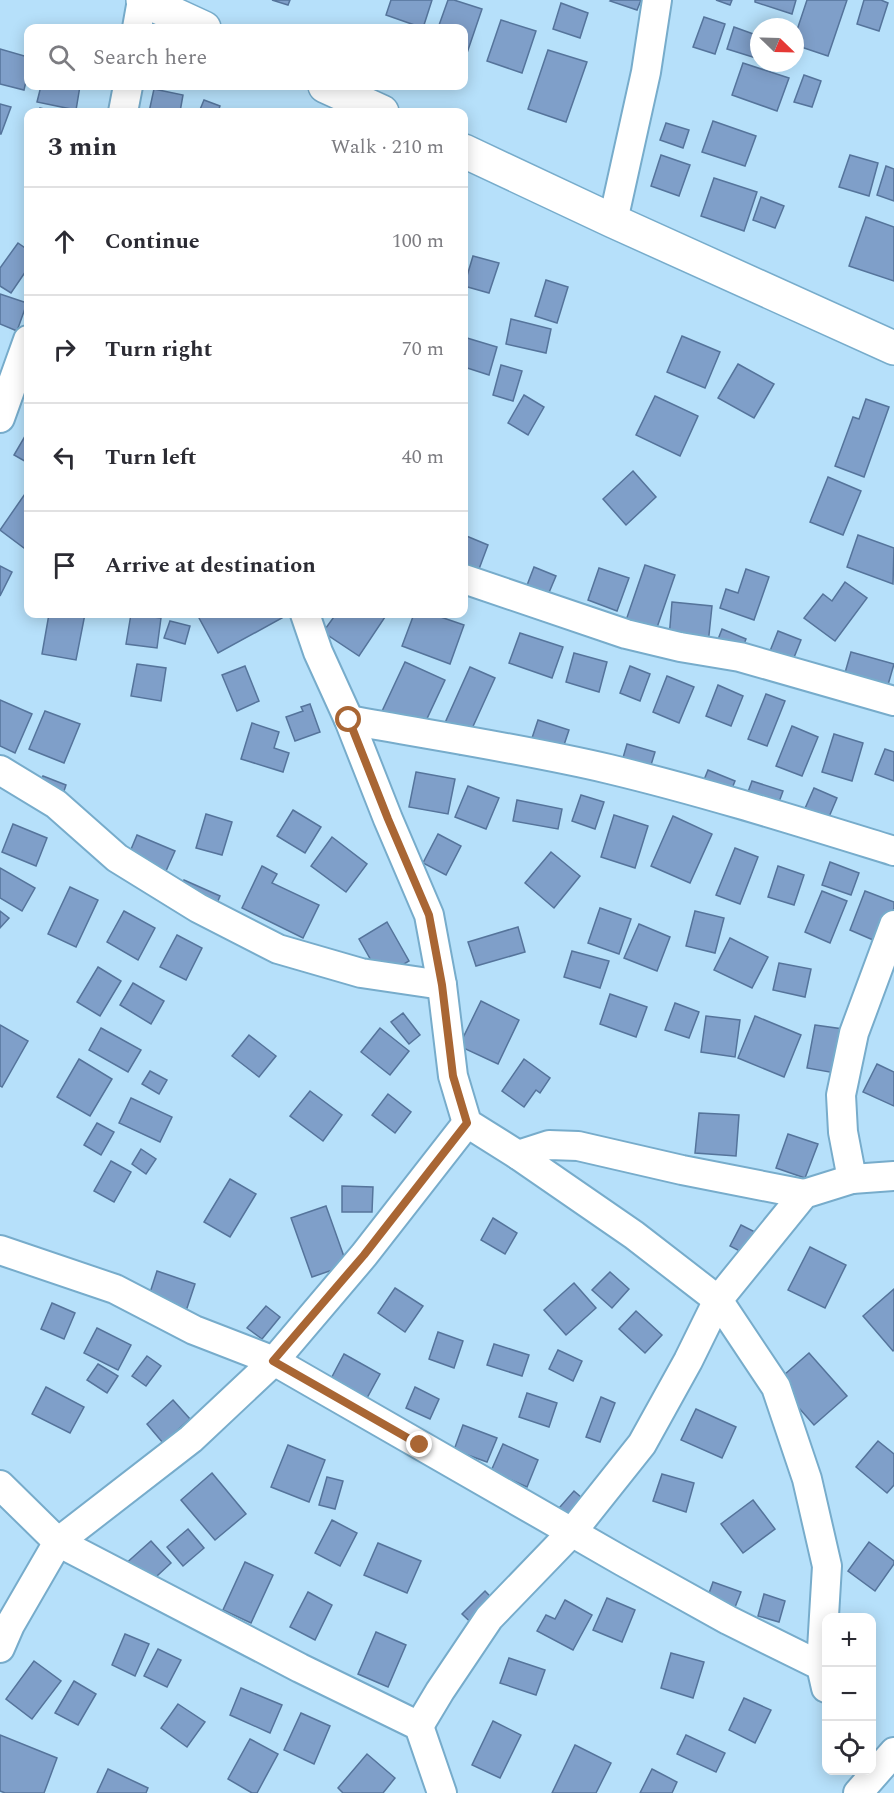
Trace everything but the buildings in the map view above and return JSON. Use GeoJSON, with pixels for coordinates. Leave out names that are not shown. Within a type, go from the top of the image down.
{"type":"FeatureCollection","features":[{"type":"Feature","properties":{"kind":"street"},"geometry":{"type":"LineString","coordinates":[[138,24],[143,0],[195,24]]}},
{"type":"Feature","properties":{"kind":"street"},"geometry":{"type":"LineString","coordinates":[[613,221],[646,72],[657,0]]}},
{"type":"Feature","properties":{"kind":"street"},"geometry":{"type":"LineString","coordinates":[[124,108],[127,90]]}},
{"type":"Feature","properties":{"kind":"street"},"geometry":{"type":"LineString","coordinates":[[334,90],[373,108]]}},
{"type":"Feature","properties":{"kind":"street"},"geometry":{"type":"LineString","coordinates":[[468,153],[894,348]]}},
{"type":"Feature","properties":{"kind":"street"},"geometry":{"type":"LineString","coordinates":[[0,418],[24,351]]}},
{"type":"Feature","properties":{"kind":"street"},"geometry":{"type":"LineString","coordinates":[[468,580],[626,634],[740,657],[894,701]]}},
{"type":"Feature","properties":{"kind":"street"},"geometry":{"type":"LineString","coordinates":[[306,618],[318,652],[349,720],[429,915],[442,985],[453,1076],[467,1123],[518,1155],[634,1236],[718,1300],[776,1387],[807,1479],[827,1566],[824,1667]]}},
{"type":"Feature","properties":{"kind":"street"},"geometry":{"type":"LineString","coordinates":[[349,720],[503,747],[609,769],[706,794],[894,851]]}},
{"type":"Feature","properties":{"kind":"street"},"geometry":{"type":"LineString","coordinates":[[2,777],[56,804],[117,858],[198,908],[278,949],[361,973],[442,985]]}},
{"type":"Feature","properties":{"kind":"street"},"geometry":{"type":"LineString","coordinates":[[852,1179],[843,1132],[841,1095],[854,1033],[894,925]]}},
{"type":"Feature","properties":{"kind":"street"},"geometry":{"type":"LineString","coordinates":[[0,1648],[10,1625],[58,1542],[191,1439],[273,1361],[364,1255],[467,1123]]}},
{"type":"Feature","properties":{"kind":"street"},"geometry":{"type":"LineString","coordinates":[[518,1155],[549,1145],[578,1146],[682,1170],[804,1194],[852,1179],[894,1176]]}},
{"type":"Feature","properties":{"kind":"street"},"geometry":{"type":"LineString","coordinates":[[419,1726],[440,1690],[489,1618],[572,1532],[642,1444],[688,1361],[718,1300],[804,1194]]}},
{"type":"Feature","properties":{"kind":"street"},"geometry":{"type":"LineString","coordinates":[[0,1250],[115,1289],[194,1330],[273,1361],[822,1676]]}},
{"type":"Feature","properties":{"kind":"street"},"geometry":{"type":"LineString","coordinates":[[0,1485],[58,1542],[300,1668],[419,1726],[442,1793]]}},
{"type":"Feature","properties":{"kind":"street"},"geometry":{"type":"LineString","coordinates":[[850,1775],[856,1793],[894,1752]]}},
{"type":"Feature","properties":{"kind":"route"},"geometry":{"type":"LineString","coordinates":[[349,720],[429,915],[442,985],[453,1076],[467,1123],[364,1255],[273,1361],[420,1445]]}}]}
